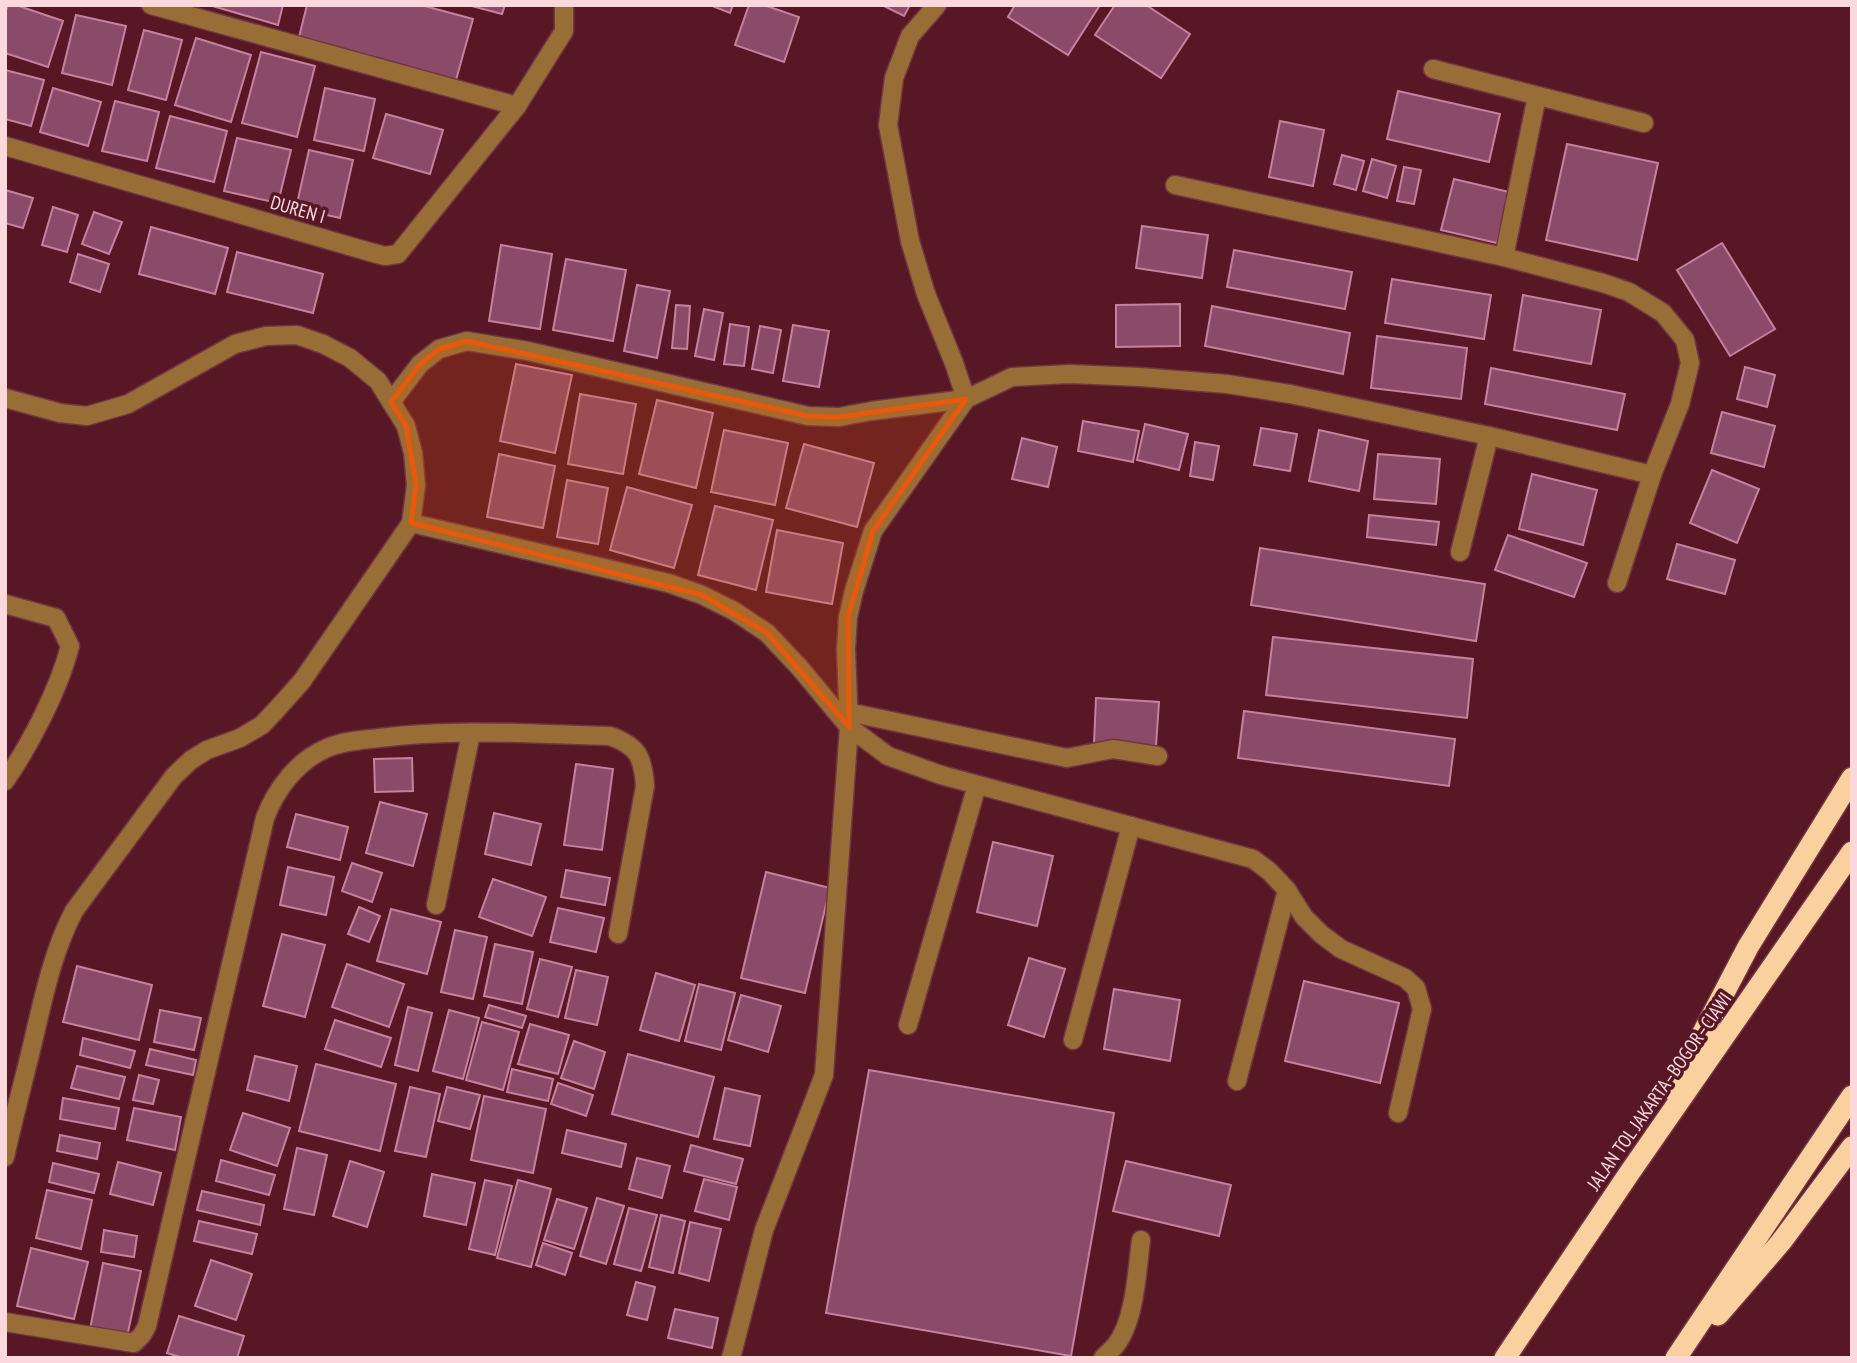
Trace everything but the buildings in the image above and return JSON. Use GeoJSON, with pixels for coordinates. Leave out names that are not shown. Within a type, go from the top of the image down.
{"type":"FeatureCollection","features":[{"type":"Feature","properties":{"kind":"highway"},"geometry":{"type":"LineString","coordinates":[[1628,1175],[1748,947],[1852,778]]}},
{"type":"Feature","properties":{"kind":"highway","name":"JALAN TOL JAKARTA–BOGOR–CIAWI"},"geometry":{"type":"LineString","coordinates":[[1505,1358],[1852,852]]}},
{"type":"Feature","properties":{"kind":"highway"},"geometry":{"type":"LineString","coordinates":[[1676,1358],[1852,1096]]}},
{"type":"Feature","properties":{"kind":"highway"},"geometry":{"type":"LineString","coordinates":[[1682,1358],[1781,1242],[1852,1147]]}},
{"type":"Feature","properties":{"kind":"street"},"geometry":{"type":"LineString","coordinates":[[151,5],[517,106]]}},
{"type":"Feature","properties":{"kind":"street","name":"DUREN I"},"geometry":{"type":"LineString","coordinates":[[5,146],[385,256],[398,254],[517,106],[564,31],[564,5]]}},
{"type":"Feature","properties":{"kind":"street"},"geometry":{"type":"LineString","coordinates":[[937,5],[910,36],[894,78],[888,125],[910,241],[926,294],[966,399]]}},
{"type":"Feature","properties":{"kind":"street"},"geometry":{"type":"LineString","coordinates":[[1433,69],[1644,123]]}},
{"type":"Feature","properties":{"kind":"street"},"geometry":{"type":"LineString","coordinates":[[1504,257],[1537,96]]}},
{"type":"Feature","properties":{"kind":"street"},"geometry":{"type":"LineString","coordinates":[[1175,185],[1504,257],[1603,282],[1629,292],[1663,313],[1685,340],[1690,363],[1680,404],[1652,475],[1617,583]]}},
{"type":"Feature","properties":{"kind":"street"},"geometry":{"type":"LineString","coordinates":[[5,398],[60,413],[87,416],[128,404],[235,344],[266,336],[297,335],[350,358],[377,381],[406,426],[413,453],[416,485],[411,523],[302,681],[262,724],[240,738],[207,750],[174,776],[74,911],[55,955],[5,1157]]}},
{"type":"Feature","properties":{"kind":"street"},"geometry":{"type":"LineString","coordinates":[[391,402],[420,364],[439,349],[467,341],[528,351],[808,416],[839,417],[966,399],[1012,377],[1070,374],[1140,377],[1227,384],[1290,394],[1489,436],[1652,475]]}},
{"type":"Feature","properties":{"kind":"street"},"geometry":{"type":"LineString","coordinates":[[731,1358],[764,1230],[824,1074],[849,720],[846,649],[848,617],[854,591],[873,531],[966,399]]}},
{"type":"Feature","properties":{"kind":"street"},"geometry":{"type":"LineString","coordinates":[[1460,552],[1489,436]]}},
{"type":"Feature","properties":{"kind":"street"},"geometry":{"type":"LineString","coordinates":[[411,523],[668,583],[702,595],[734,611],[767,633],[849,720],[888,755],[941,775],[1252,859],[1269,871],[1287,890],[1304,917],[1321,934],[1341,949],[1405,978],[1416,988],[1422,1009],[1398,1113]]}},
{"type":"Feature","properties":{"kind":"street"},"geometry":{"type":"LineString","coordinates":[[5,604],[56,618],[70,646],[64,667],[39,722],[5,781]]}},
{"type":"Feature","properties":{"kind":"street"},"geometry":{"type":"LineString","coordinates":[[849,720],[1067,758],[1113,749],[1158,755]]}},
{"type":"Feature","properties":{"kind":"street"},"geometry":{"type":"LineString","coordinates":[[436,905],[471,733]]}},
{"type":"Feature","properties":{"kind":"street"},"geometry":{"type":"LineString","coordinates":[[5,1322],[134,1343],[142,1335],[147,1326],[265,818],[274,796],[289,776],[327,748],[405,734],[610,736],[625,741],[637,752],[644,764],[645,786],[618,934]]}},
{"type":"Feature","properties":{"kind":"street"},"geometry":{"type":"LineString","coordinates":[[908,1025],[977,785]]}},
{"type":"Feature","properties":{"kind":"street"},"geometry":{"type":"LineString","coordinates":[[1073,1040],[1131,825]]}},
{"type":"Feature","properties":{"kind":"street"},"geometry":{"type":"LineString","coordinates":[[1237,1081],[1287,890]]}},
{"type":"Feature","properties":{"kind":"street"},"geometry":{"type":"LineString","coordinates":[[1103,1358],[1116,1345],[1127,1324],[1141,1240]]}},
{"type":"Feature","properties":{"kind":"highlighted area"},"geometry":{"type":"Polygon","coordinates":[[[467,341],[808,416],[839,417],[966,399],[873,531],[848,617],[849,727],[767,633],[702,595],[411,523],[416,485],[406,426],[391,402],[420,364],[439,349],[467,341]]]}}]}
